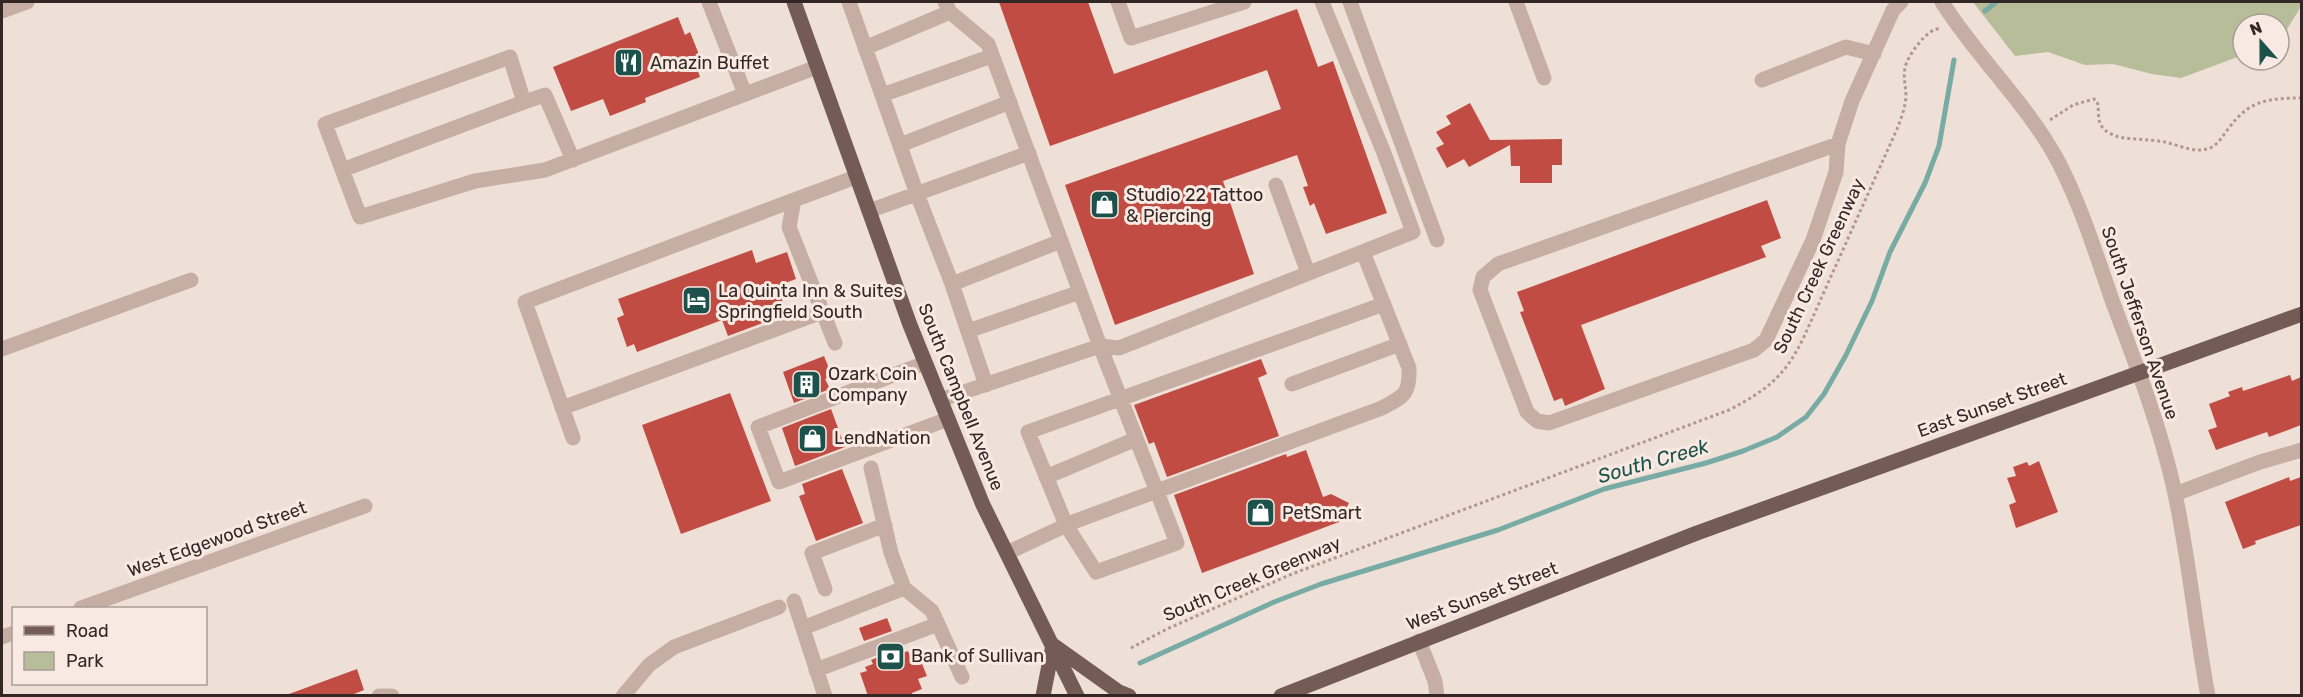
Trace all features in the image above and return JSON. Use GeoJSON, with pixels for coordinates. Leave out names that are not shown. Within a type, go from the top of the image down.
{"type":"FeatureCollection","features":[{"type":"Feature","properties":{"kind":"main road","name":"South Campbell Avenue"},"geometry":{"type":"LineString","coordinates":[[794,2],[856,177],[940,400],[983,505],[1077,696]]}},
{"type":"Feature","properties":{"kind":"main road","name":"East Sunset Street"},"geometry":{"type":"LineString","coordinates":[[1696,533],[2301,314]]}},
{"type":"Feature","properties":{"kind":"main road","name":"West Sunset Street"},"geometry":{"type":"LineString","coordinates":[[1281,696],[1696,533]]}},
{"type":"Feature","properties":{"kind":"main road"},"geometry":{"type":"LineString","coordinates":[[1043,696],[1053,645],[1119,692],[1129,696]]}},
{"type":"Feature","properties":{"kind":"street"},"geometry":{"type":"LineString","coordinates":[[2,11],[27,2]]}},
{"type":"Feature","properties":{"kind":"street"},"geometry":{"type":"LineString","coordinates":[[709,2],[745,94]]}},
{"type":"Feature","properties":{"kind":"street"},"geometry":{"type":"LineString","coordinates":[[849,2],[917,194],[952,284],[986,385]]}},
{"type":"Feature","properties":{"kind":"street"},"geometry":{"type":"LineString","coordinates":[[1118,2],[1131,38],[1244,2]]}},
{"type":"Feature","properties":{"kind":"street"},"geometry":{"type":"LineString","coordinates":[[940,400],[1100,346],[1119,348],[1413,232],[1322,2]]}},
{"type":"Feature","properties":{"kind":"street"},"geometry":{"type":"LineString","coordinates":[[1350,2],[1437,240]]}},
{"type":"Feature","properties":{"kind":"street"},"geometry":{"type":"LineString","coordinates":[[1516,2],[1544,78]]}},
{"type":"Feature","properties":{"kind":"street"},"geometry":{"type":"LineString","coordinates":[[1838,144],[1498,264],[1484,277],[1480,290],[1527,412],[1537,421],[1549,423],[1754,350],[1766,340],[1813,240],[1836,172],[1838,144],[1852,102],[1893,10],[1900,2]]}},
{"type":"Feature","properties":{"kind":"street","name":"South Jefferson Avenue"},"geometry":{"type":"LineString","coordinates":[[1942,2],[1976,50],[2038,127],[2060,165],[2084,221],[2139,372],[2166,458],[2183,536],[2208,696]]}},
{"type":"Feature","properties":{"kind":"street"},"geometry":{"type":"LineString","coordinates":[[865,48],[947,7],[988,44],[1120,399],[1177,543],[1096,572],[1066,525],[1028,432],[1120,399],[1384,304]]}},
{"type":"Feature","properties":{"kind":"street"},"geometry":{"type":"LineString","coordinates":[[1762,80],[1846,47],[1874,54]]}},
{"type":"Feature","properties":{"kind":"street"},"geometry":{"type":"LineString","coordinates":[[882,95],[992,56]]}},
{"type":"Feature","properties":{"kind":"street"},"geometry":{"type":"LineString","coordinates":[[524,102],[510,57],[325,124],[360,217],[475,181],[545,170],[817,67]]}},
{"type":"Feature","properties":{"kind":"street"},"geometry":{"type":"LineString","coordinates":[[342,170],[545,95],[573,160]]}},
{"type":"Feature","properties":{"kind":"street"},"geometry":{"type":"LineString","coordinates":[[1364,105],[1385,97]]}},
{"type":"Feature","properties":{"kind":"street"},"geometry":{"type":"LineString","coordinates":[[900,145],[1010,102]]}},
{"type":"Feature","properties":{"kind":"street"},"geometry":{"type":"LineString","coordinates":[[869,211],[1029,153]]}},
{"type":"Feature","properties":{"kind":"street"},"geometry":{"type":"LineString","coordinates":[[573,438],[525,302],[856,177]]}},
{"type":"Feature","properties":{"kind":"street"},"geometry":{"type":"LineString","coordinates":[[1276,185],[1308,273]]}},
{"type":"Feature","properties":{"kind":"street"},"geometry":{"type":"LineString","coordinates":[[794,200],[789,227],[835,344]]}},
{"type":"Feature","properties":{"kind":"street"},"geometry":{"type":"LineString","coordinates":[[952,284],[1061,241]]}},
{"type":"Feature","properties":{"kind":"street"},"geometry":{"type":"LineString","coordinates":[[1007,553],[1066,525],[1382,408],[1404,396],[1410,384],[1409,368],[1363,252]]}},
{"type":"Feature","properties":{"kind":"street"},"geometry":{"type":"LineString","coordinates":[[2,349],[191,280]]}},
{"type":"Feature","properties":{"kind":"street"},"geometry":{"type":"LineString","coordinates":[[968,331],[1080,292]]}},
{"type":"Feature","properties":{"kind":"street"},"geometry":{"type":"LineString","coordinates":[[562,408],[822,312]]}},
{"type":"Feature","properties":{"kind":"street"},"geometry":{"type":"LineString","coordinates":[[1292,384],[1400,344]]}},
{"type":"Feature","properties":{"kind":"street"},"geometry":{"type":"LineString","coordinates":[[925,363],[758,426],[779,483],[948,419]]}},
{"type":"Feature","properties":{"kind":"street"},"geometry":{"type":"LineString","coordinates":[[1046,477],[1136,439]]}},
{"type":"Feature","properties":{"kind":"street"},"geometry":{"type":"LineString","coordinates":[[2175,494],[2260,462],[2301,450]]}},
{"type":"Feature","properties":{"kind":"street"},"geometry":{"type":"LineString","coordinates":[[871,468],[891,554],[904,588],[932,610],[962,677]]}},
{"type":"Feature","properties":{"kind":"street","name":"West Edgewood Street"},"geometry":{"type":"LineString","coordinates":[[87,607],[365,506]]}},
{"type":"Feature","properties":{"kind":"street"},"geometry":{"type":"LineString","coordinates":[[825,589],[812,554],[885,525]]}},
{"type":"Feature","properties":{"kind":"street"},"geometry":{"type":"LineString","coordinates":[[803,628],[904,588]]}},
{"type":"Feature","properties":{"kind":"street"},"geometry":{"type":"LineString","coordinates":[[794,601],[825,696]]}},
{"type":"Feature","properties":{"kind":"street"},"geometry":{"type":"LineString","coordinates":[[622,696],[649,665],[674,647],[779,607]]}},
{"type":"Feature","properties":{"kind":"street"},"geometry":{"type":"LineString","coordinates":[[816,670],[938,624]]}},
{"type":"Feature","properties":{"kind":"street"},"geometry":{"type":"LineString","coordinates":[[1419,641],[1435,681],[1437,696]]}},
{"type":"Feature","properties":{"kind":"street"},"geometry":{"type":"LineString","coordinates":[[379,696],[383,694],[392,696]]}},
{"type":"Feature","properties":{"kind":"path","name":"South Creek Greenway"},"geometry":{"type":"LineString","coordinates":[[1131,648],[1167,629],[1292,574],[1730,410],[1765,389],[1781,375],[1793,359],[1897,129],[1904,111],[1906,99],[1904,76],[1909,58],[1934,28],[1939,27],[1945,35]]}},
{"type":"Feature","properties":{"kind":"path"},"geometry":{"type":"LineString","coordinates":[[2038,127],[2073,105],[2094,99],[2099,107],[2099,123],[2108,133],[2165,142],[2189,149],[2210,148],[2217,143],[2236,118],[2251,105],[2280,98],[2301,98]]}},
{"type":"Feature","properties":{"kind":"path"},"geometry":{"type":"LineString","coordinates":[[995,696],[1000,695]]}},
{"type":"Feature","properties":{"kind":"path"},"geometry":{"type":"LineString","coordinates":[[962,696],[980,696]]}},
{"type":"Feature","properties":{"kind":"green space"},"geometry":{"type":"Polygon","coordinates":[[[1973,2],[2301,2],[2302,5],[2291,23],[2291,12],[2231,12],[2231,59],[2181,78],[2152,74],[2113,64],[2085,65],[2048,52],[2015,56],[1973,2]]]}},
{"type":"Feature","properties":{"kind":"building"},"geometry":{"type":"Polygon","coordinates":[[[999,2],[1088,2],[1114,74],[1297,9],[1318,67],[1333,61],[1387,213],[1326,234],[1314,203],[1310,206],[1303,187],[1308,186],[1297,155],[1223,181],[1254,274],[1115,325],[1065,185],[1281,109],[1267,70],[1050,146],[999,2]]]}},
{"type":"Feature","properties":{"kind":"building","name":"Amazin Buffet"},"geometry":{"type":"Polygon","coordinates":[[[678,17],[685,35],[690,32],[700,57],[694,60],[700,77],[645,98],[646,102],[610,116],[603,99],[571,111],[553,67],[678,17]]]}},
{"type":"Feature","properties":{"kind":"building"},"geometry":{"type":"Polygon","coordinates":[[[1470,103],[1490,140],[1562,139],[1562,165],[1552,165],[1552,183],[1520,183],[1520,166],[1511,166],[1510,145],[1469,167],[1464,159],[1447,168],[1436,148],[1444,144],[1436,132],[1451,124],[1446,116],[1470,103]]]}},
{"type":"Feature","properties":{"kind":"building"},"geometry":{"type":"Polygon","coordinates":[[[1767,200],[1781,238],[1761,246],[1766,257],[1581,325],[1605,389],[1565,406],[1562,398],[1554,401],[1520,312],[1524,311],[1517,292],[1767,200]]]}},
{"type":"Feature","properties":{"kind":"building","name":"La Quinta Inn & Suites Springfield South"},"geometry":{"type":"Polygon","coordinates":[[[752,250],[756,263],[787,252],[796,279],[777,286],[787,314],[728,336],[722,320],[637,352],[634,344],[627,347],[617,318],[624,315],[618,299],[752,250]]]}},
{"type":"Feature","properties":{"kind":"building","name":"Ozark Coin Company"},"geometry":{"type":"Polygon","coordinates":[[[824,356],[832,376],[825,379],[830,389],[794,403],[783,372],[824,356]]]}},
{"type":"Feature","properties":{"kind":"building"},"geometry":{"type":"Polygon","coordinates":[[[1261,359],[1267,374],[1258,378],[1279,436],[1167,477],[1154,442],[1149,444],[1134,405],[1261,359]]]}},
{"type":"Feature","properties":{"kind":"building"},"geometry":{"type":"Polygon","coordinates":[[[2290,375],[2292,381],[2301,377],[2301,425],[2269,437],[2267,432],[2216,450],[2208,430],[2217,427],[2209,404],[2230,396],[2228,392],[2242,387],[2243,391],[2290,375]]]}},
{"type":"Feature","properties":{"kind":"building"},"geometry":{"type":"Polygon","coordinates":[[[730,393],[771,501],[681,534],[642,425],[730,393]]]}},
{"type":"Feature","properties":{"kind":"building","name":"LendNation"},"geometry":{"type":"Polygon","coordinates":[[[831,409],[845,447],[795,466],[782,428],[831,409]]]}},
{"type":"Feature","properties":{"kind":"building","name":"PetSmart"},"geometry":{"type":"Polygon","coordinates":[[[1306,450],[1323,497],[1331,494],[1349,503],[1339,522],[1202,573],[1174,495],[1286,454],[1287,457],[1306,450]]]}},
{"type":"Feature","properties":{"kind":"building"},"geometry":{"type":"Polygon","coordinates":[[[2039,461],[2058,512],[2016,528],[2009,505],[2016,502],[2007,478],[2016,476],[2013,467],[2027,462],[2029,466],[2039,461]]]}},
{"type":"Feature","properties":{"kind":"building"},"geometry":{"type":"Polygon","coordinates":[[[842,469],[863,523],[816,541],[799,496],[805,494],[802,484],[842,469]]]}},
{"type":"Feature","properties":{"kind":"building"},"geometry":{"type":"Polygon","coordinates":[[[2289,477],[2290,481],[2301,477],[2301,525],[2255,541],[2256,544],[2243,549],[2225,502],[2289,477]]]}},
{"type":"Feature","properties":{"kind":"building"},"geometry":{"type":"Polygon","coordinates":[[[887,618],[892,631],[864,641],[859,628],[887,618]]]}},
{"type":"Feature","properties":{"kind":"building","name":"Bank of Sullivan"},"geometry":{"type":"Polygon","coordinates":[[[898,649],[900,654],[908,651],[912,661],[920,659],[927,676],[918,679],[922,689],[912,693],[912,696],[868,696],[860,673],[867,671],[865,667],[873,664],[871,660],[898,649]]]}},
{"type":"Feature","properties":{"kind":"building"},"geometry":{"type":"Polygon","coordinates":[[[357,669],[364,690],[349,696],[289,696],[289,694],[357,669]]]}},
{"type":"Feature","properties":{"kind":"waterway","name":"South Creek"},"geometry":{"type":"LineString","coordinates":[[1985,11],[1996,2]]}},
{"type":"Feature","properties":{"kind":"waterway","name":"South Creek"},"geometry":{"type":"LineString","coordinates":[[1140,663],[1274,602],[1321,584],[1498,530],[1604,489],[1706,463],[1743,451],[1777,437],[1806,417],[1824,394],[1846,355],[1872,301],[1890,252],[1925,183],[1939,146],[1954,60]]}},
{"type":"Feature","properties":{"kind":"place","name":"Amazin Buffet"},"geometry":{"type":"Point","coordinates":[629,63]}},
{"type":"Feature","properties":{"kind":"place","name":"Studio 22 Tattoo & Piercing"},"geometry":{"type":"Point","coordinates":[1105,205]}},
{"type":"Feature","properties":{"kind":"place","name":"La Quinta Inn & Suites Springfield South"},"geometry":{"type":"Point","coordinates":[697,301]}},
{"type":"Feature","properties":{"kind":"place","name":"Ozark Coin Company"},"geometry":{"type":"Point","coordinates":[807,384]}},
{"type":"Feature","properties":{"kind":"place","name":"LendNation"},"geometry":{"type":"Point","coordinates":[813,438]}},
{"type":"Feature","properties":{"kind":"place","name":"PetSmart"},"geometry":{"type":"Point","coordinates":[1261,513]}},
{"type":"Feature","properties":{"kind":"place","name":"Bank of Sullivan"},"geometry":{"type":"Point","coordinates":[890,656]}}]}
